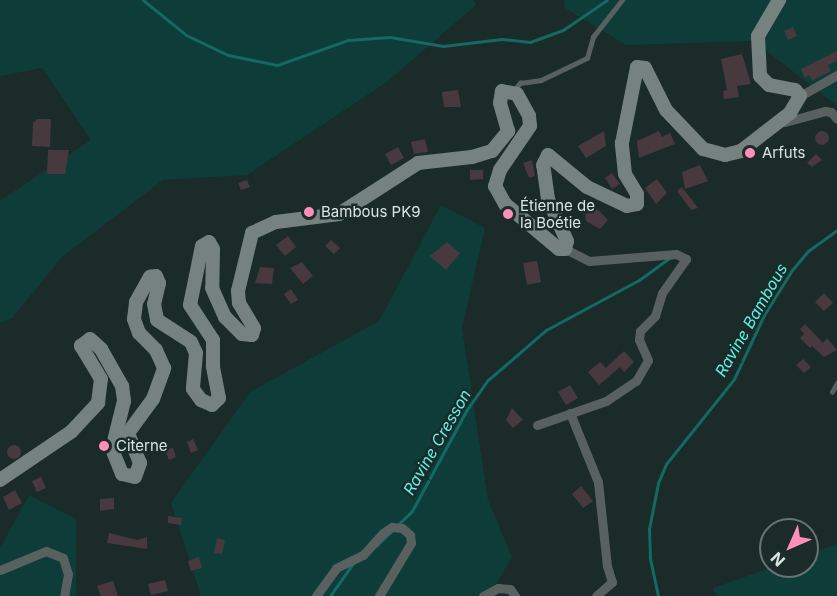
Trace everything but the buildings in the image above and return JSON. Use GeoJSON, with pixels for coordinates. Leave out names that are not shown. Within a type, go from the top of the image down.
{"type":"FeatureCollection","features":[{"type":"Feature","properties":{"kind":"main road"},"geometry":{"type":"LineString","coordinates":[[0,480],[71,432],[98,403],[101,379],[82,351],[83,342],[90,339],[101,349],[122,386],[124,401],[112,449],[122,474],[135,477],[140,464],[128,433],[153,399],[164,368],[156,351],[139,333],[134,318],[136,302],[150,276],[156,276],[159,283],[154,304],[157,320],[191,342],[196,353],[193,389],[201,400],[212,405],[219,398],[213,366],[213,340],[190,305],[205,243],[213,249],[212,288],[219,306],[233,327],[242,334],[252,335],[254,328],[239,303],[238,291],[252,233],[276,222],[339,214],[418,163],[472,157],[492,151],[508,131],[500,97],[502,91],[513,91],[530,116],[530,126],[500,170],[495,186],[505,204],[549,243],[565,249],[567,241],[548,199],[545,159],[554,157],[587,187],[621,204],[631,207],[637,204],[637,194],[625,174],[622,143],[637,67],[645,68],[666,110],[705,150],[725,155],[741,151],[790,113],[800,96],[795,90],[769,85],[760,76],[758,36],[779,0]]}},
{"type":"Feature","properties":{"kind":"street"},"geometry":{"type":"LineString","coordinates":[[800,96],[837,75]]}},
{"type":"Feature","properties":{"kind":"street"},"geometry":{"type":"LineString","coordinates":[[769,129],[791,119],[825,111],[831,112],[837,119]]}},
{"type":"Feature","properties":{"kind":"street"},"geometry":{"type":"LineString","coordinates":[[537,425],[627,390],[642,375],[648,360],[639,336],[655,316],[662,293],[686,260],[676,254],[589,261],[565,249]]}},
{"type":"Feature","properties":{"kind":"street"},"geometry":{"type":"LineString","coordinates":[[570,413],[598,482],[607,566],[612,582],[596,596]]}},
{"type":"Feature","properties":{"kind":"street"},"geometry":{"type":"LineString","coordinates":[[316,596],[336,568],[363,555],[383,533],[392,527],[402,528],[410,535],[411,543],[379,596]]}},
{"type":"Feature","properties":{"kind":"street"},"geometry":{"type":"LineString","coordinates":[[0,570],[46,551],[63,558],[69,574],[64,596]]}},
{"type":"Feature","properties":{"kind":"street"},"geometry":{"type":"LineString","coordinates":[[483,596],[498,588],[510,589],[515,596]]}},
{"type":"Feature","properties":{"kind":"lane"},"geometry":{"type":"LineString","coordinates":[[513,91],[520,83],[541,80],[587,58],[593,37],[622,0]]}},
{"type":"Feature","properties":{"kind":"lane"},"geometry":{"type":"LineString","coordinates":[[832,392],[837,383]]}},
{"type":"Feature","properties":{"kind":"shaded area"},"geometry":{"type":"Polygon","coordinates":[[[0,0],[474,0],[476,5],[387,82],[247,175],[163,180],[62,257],[12,318],[0,323],[0,201],[91,140],[42,68],[0,76],[0,0]]]}},
{"type":"Feature","properties":{"kind":"shaded area"},"geometry":{"type":"Polygon","coordinates":[[[564,0],[837,0],[837,106],[754,41],[626,45],[565,8],[564,0]]]}},
{"type":"Feature","properties":{"kind":"shaded area"},"geometry":{"type":"Polygon","coordinates":[[[441,205],[485,228],[462,328],[488,500],[512,557],[489,596],[201,596],[171,503],[250,392],[379,321],[441,205]]]}},
{"type":"Feature","properties":{"kind":"shaded area"},"geometry":{"type":"Polygon","coordinates":[[[29,495],[76,519],[76,596],[0,596],[0,548],[29,495]]]}},
{"type":"Feature","properties":{"kind":"shaded area"},"geometry":{"type":"Polygon","coordinates":[[[837,544],[837,596],[716,596],[713,588],[759,572],[759,578],[819,578],[819,551],[837,544]]]}},
{"type":"Feature","properties":{"kind":"waterway"},"geometry":{"type":"LineString","coordinates":[[143,0],[186,35],[228,55],[277,65],[348,40],[390,37],[443,46],[502,39],[530,42],[563,30],[607,0]]}},
{"type":"Feature","properties":{"kind":"waterway","name":"Ravine Bambous"},"geometry":{"type":"LineString","coordinates":[[658,596],[650,557],[649,529],[658,483],[666,464],[734,379],[764,315],[792,270],[808,251],[837,230]]}},
{"type":"Feature","properties":{"kind":"waterway","name":"Ravine Cresson"},"geometry":{"type":"LineString","coordinates":[[376,546],[412,511],[466,411],[488,380],[546,330],[639,280],[669,258]]}},
{"type":"Feature","properties":{"kind":"waterway","name":"Ravine Cresson"},"geometry":{"type":"LineString","coordinates":[[330,596],[352,565]]}},
{"type":"Feature","properties":{"kind":"place","name":"Arfuts"},"geometry":{"type":"Point","coordinates":[750,153]}},
{"type":"Feature","properties":{"kind":"place","name":"Bambous PK9"},"geometry":{"type":"Point","coordinates":[309,212]}},
{"type":"Feature","properties":{"kind":"place","name":"Étienne de la Boétie"},"geometry":{"type":"Point","coordinates":[508,214]}},
{"type":"Feature","properties":{"kind":"place","name":"Citerne"},"geometry":{"type":"Point","coordinates":[104,446]}}]}
